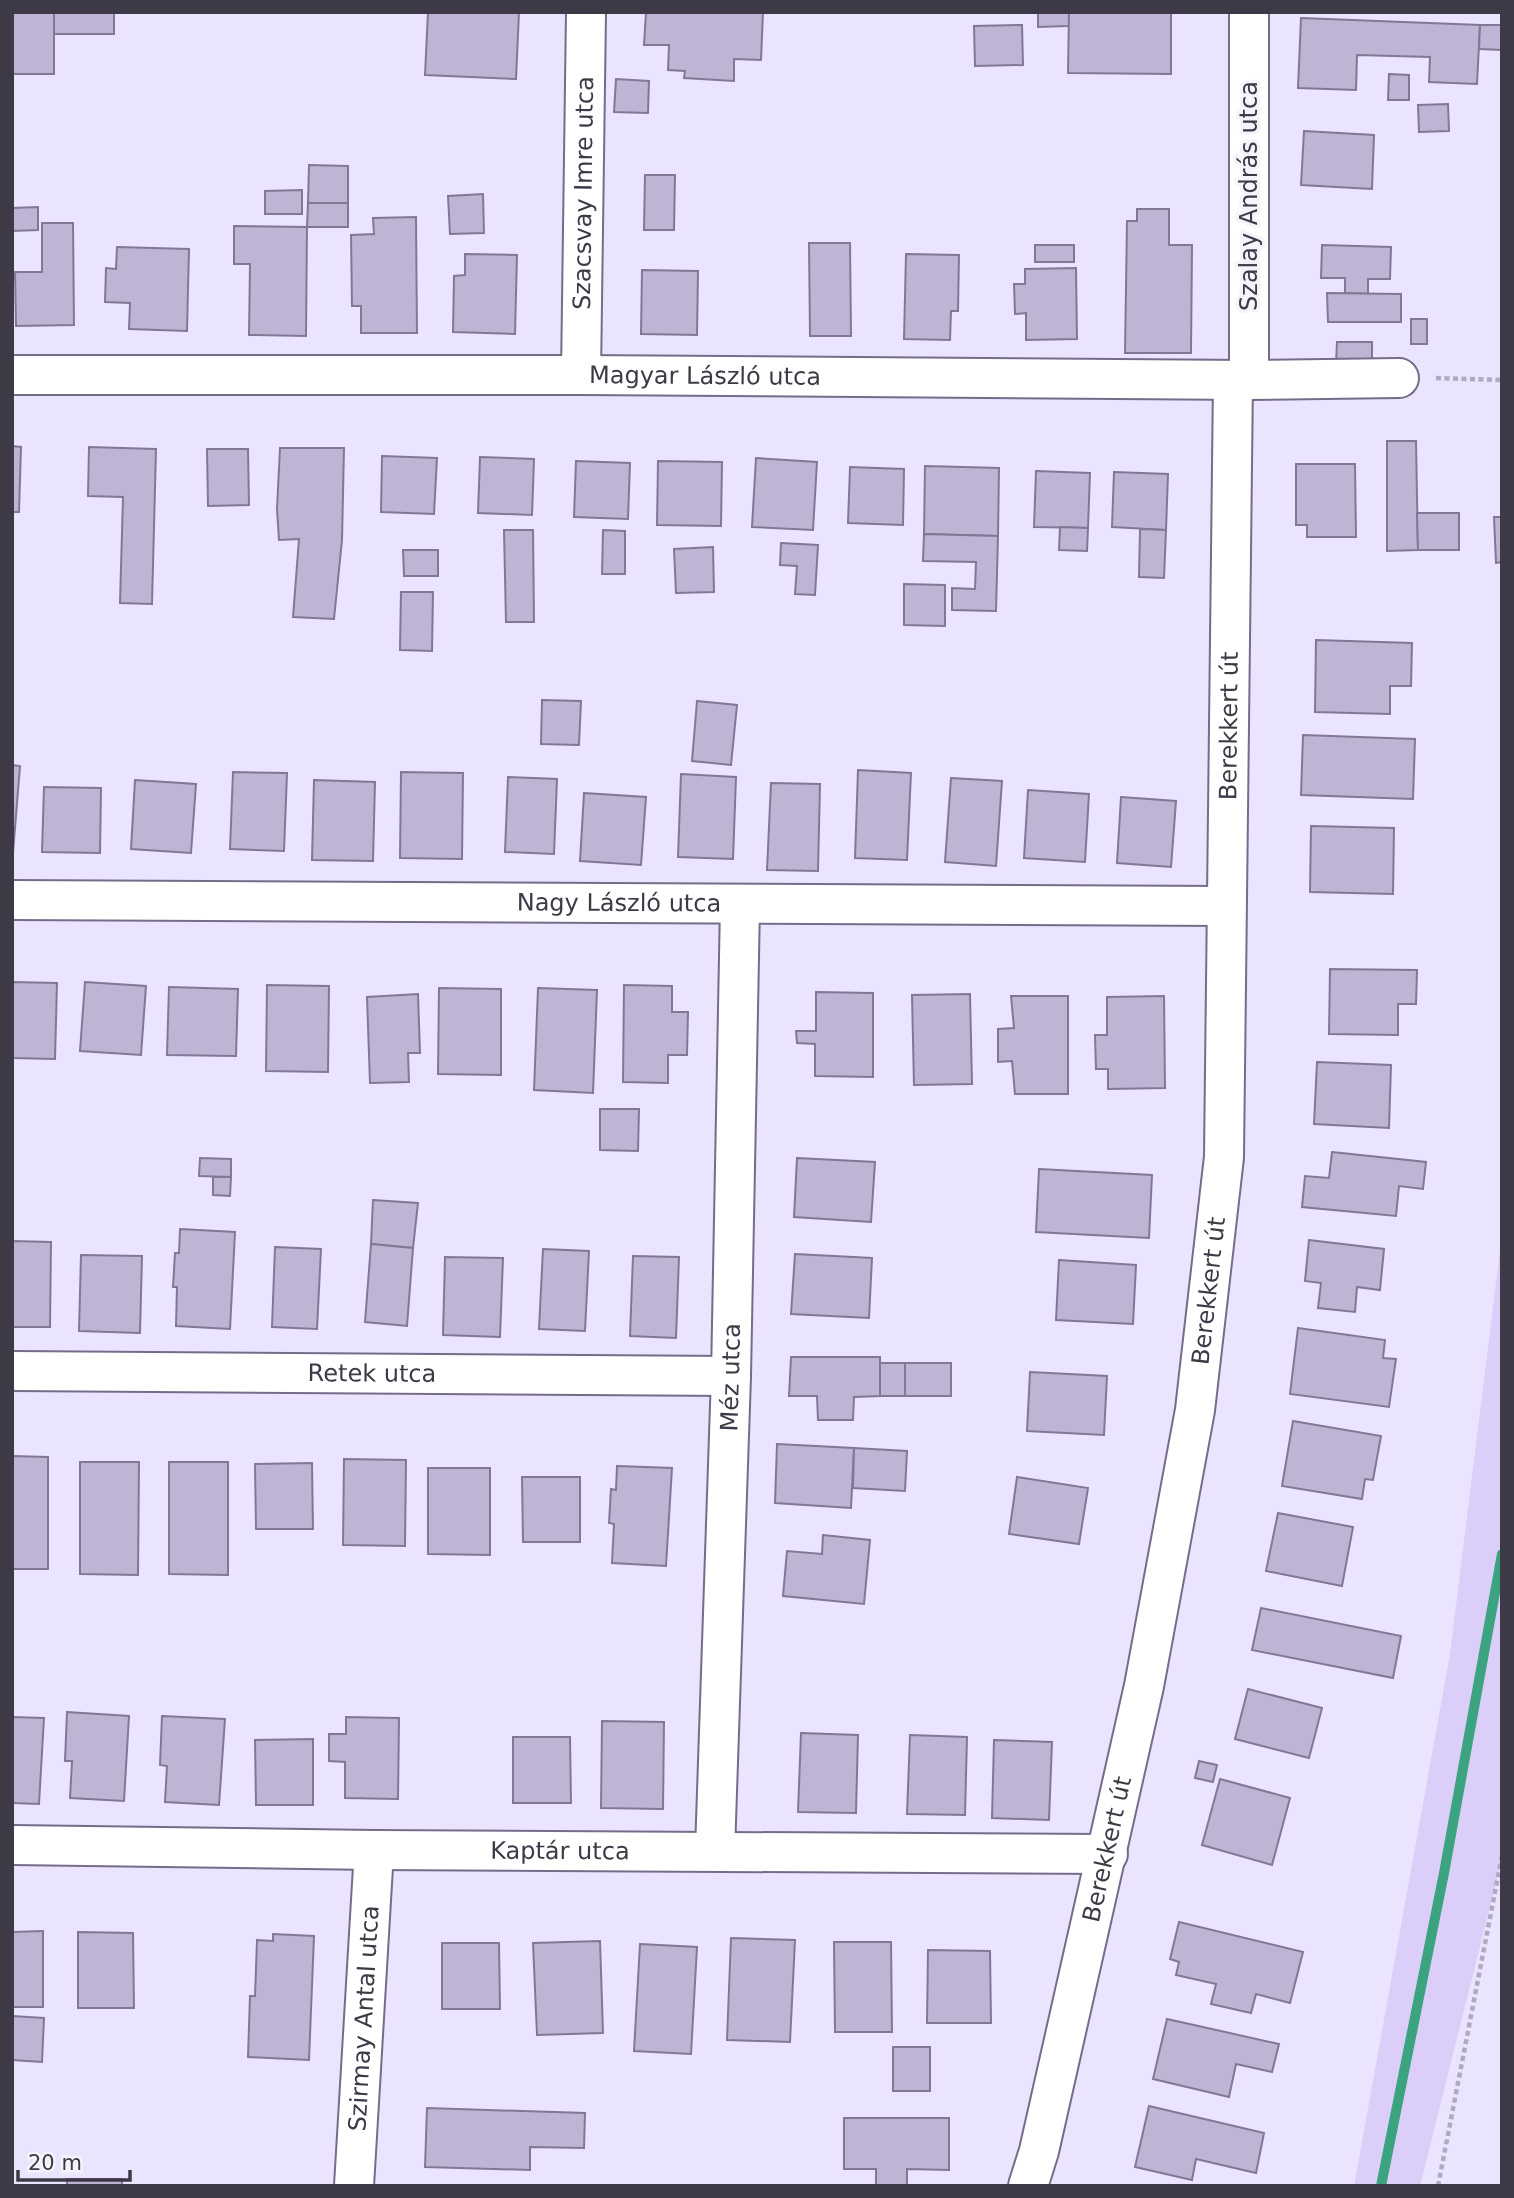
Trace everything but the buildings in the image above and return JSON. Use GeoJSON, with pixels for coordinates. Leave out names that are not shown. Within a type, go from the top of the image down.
{"type":"FeatureCollection","features":[{"type":"Feature","properties":{"kind":"street","name":"Szacsvay Imre utca"},"geometry":{"type":"LineString","coordinates":[[581,375],[586,12]]}},
{"type":"Feature","properties":{"kind":"street","name":"Szalay András utca"},"geometry":{"type":"LineString","coordinates":[[1241,380],[1249,12]]}},
{"type":"Feature","properties":{"kind":"street","name":"Magyar László utca"},"geometry":{"type":"LineString","coordinates":[[12,375],[581,375],[1241,380],[1399,378]]}},
{"type":"Feature","properties":{"kind":"street","name":"Berekkert út"},"geometry":{"type":"LineString","coordinates":[[1028,2186],[1039,2151],[1108,1854],[1144,1686],[1195,1410],[1224,1157],[1226,906],[1241,380]]}},
{"type":"Feature","properties":{"kind":"street","name":"Nagy László utca"},"geometry":{"type":"LineString","coordinates":[[12,900],[1226,906]]}},
{"type":"Feature","properties":{"kind":"street","name":"Méz utca"},"geometry":{"type":"LineString","coordinates":[[715,1851],[731,1376],[740,905]]}},
{"type":"Feature","properties":{"kind":"street","name":"Retek utca"},"geometry":{"type":"LineString","coordinates":[[12,1371],[731,1376]]}},
{"type":"Feature","properties":{"kind":"street","name":"Kaptár utca"},"geometry":{"type":"LineString","coordinates":[[12,1845],[1108,1854]]}},
{"type":"Feature","properties":{"kind":"street","name":"Szirmay Antal utca"},"geometry":{"type":"LineString","coordinates":[[354,2186],[374,1850]]}},
{"type":"Feature","properties":{"kind":"path"},"geometry":{"type":"LineString","coordinates":[[1399,378],[1502,380]]}},
{"type":"Feature","properties":{"kind":"path"},"geometry":{"type":"LineString","coordinates":[[1438,2186],[1502,1856]]}},
{"type":"Feature","properties":{"kind":"shaded area"},"geometry":{"type":"Polygon","coordinates":[[[1502,1234],[1502,1859],[1420,2186],[1354,2186],[1450,1654],[1502,1234]]]}},
{"type":"Feature","properties":{"kind":"waterway"},"geometry":{"type":"LineString","coordinates":[[1381,2186],[1444,1873],[1502,1554]]}}]}
